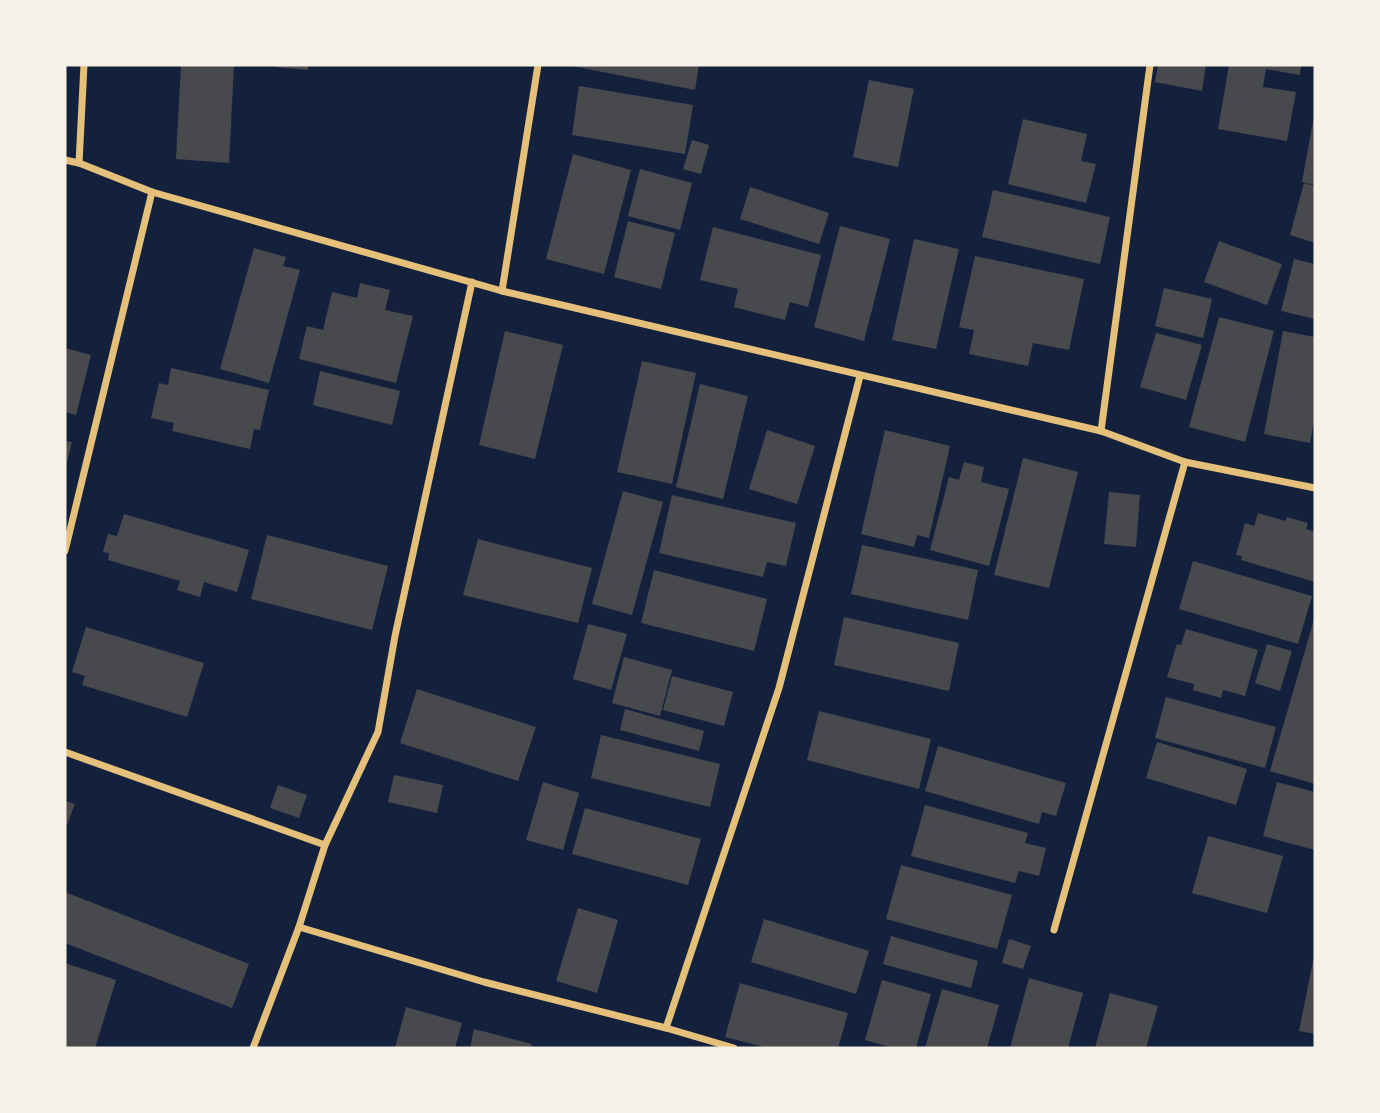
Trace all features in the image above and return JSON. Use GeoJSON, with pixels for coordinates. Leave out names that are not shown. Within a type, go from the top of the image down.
{"type":"FeatureCollection","features":[{"type":"Feature","properties":{"kind":"street"},"geometry":{"type":"LineString","coordinates":[[79,163],[83,65]]}},
{"type":"Feature","properties":{"kind":"street"},"geometry":{"type":"LineString","coordinates":[[502,291],[538,65]]}},
{"type":"Feature","properties":{"kind":"street"},"geometry":{"type":"LineString","coordinates":[[1101,431],[1150,65]]}},
{"type":"Feature","properties":{"kind":"street"},"geometry":{"type":"LineString","coordinates":[[65,160],[152,192],[502,291],[1101,431],[1185,462],[1315,488]]}},
{"type":"Feature","properties":{"kind":"street"},"geometry":{"type":"LineString","coordinates":[[65,551],[152,192]]}},
{"type":"Feature","properties":{"kind":"street"},"geometry":{"type":"LineString","coordinates":[[253,1048],[299,927],[325,845],[378,732],[395,636],[471,282]]}},
{"type":"Feature","properties":{"kind":"street"},"geometry":{"type":"LineString","coordinates":[[666,1028],[779,688],[860,376]]}},
{"type":"Feature","properties":{"kind":"street"},"geometry":{"type":"LineString","coordinates":[[1054,930],[1185,462]]}},
{"type":"Feature","properties":{"kind":"street"},"geometry":{"type":"LineString","coordinates":[[65,752],[325,845]]}},
{"type":"Feature","properties":{"kind":"street"},"geometry":{"type":"LineString","coordinates":[[299,927],[484,982],[734,1048]]}},
{"type":"Feature","properties":{"kind":"building"},"geometry":{"type":"Polygon","coordinates":[[[181,65],[234,65],[229,163],[176,159],[181,65]]]}},
{"type":"Feature","properties":{"kind":"building"},"geometry":{"type":"Polygon","coordinates":[[[308,65],[308,70],[275,67],[308,65]]]}},
{"type":"Feature","properties":{"kind":"building"},"geometry":{"type":"Polygon","coordinates":[[[567,65],[699,65],[695,90],[567,65]]]}},
{"type":"Feature","properties":{"kind":"building"},"geometry":{"type":"Polygon","coordinates":[[[1158,65],[1206,65],[1202,91],[1155,82],[1158,65]]]}},
{"type":"Feature","properties":{"kind":"building"},"geometry":{"type":"Polygon","coordinates":[[[1229,65],[1301,65],[1300,75],[1266,69],[1263,87],[1296,92],[1287,141],[1218,129],[1229,65]]]}},
{"type":"Feature","properties":{"kind":"building"},"geometry":{"type":"Polygon","coordinates":[[[869,80],[914,89],[898,167],[853,157],[869,80]]]}},
{"type":"Feature","properties":{"kind":"building"},"geometry":{"type":"Polygon","coordinates":[[[579,86],[693,105],[685,154],[572,135],[579,86]]]}},
{"type":"Feature","properties":{"kind":"building"},"geometry":{"type":"Polygon","coordinates":[[[1315,116],[1315,185],[1302,182],[1315,116]]]}},
{"type":"Feature","properties":{"kind":"building"},"geometry":{"type":"Polygon","coordinates":[[[1023,119],[1087,134],[1081,161],[1096,164],[1086,203],[1008,184],[1023,119]]]}},
{"type":"Feature","properties":{"kind":"building"},"geometry":{"type":"Polygon","coordinates":[[[692,140],[709,145],[701,174],[683,169],[692,140]]]}},
{"type":"Feature","properties":{"kind":"building"},"geometry":{"type":"Polygon","coordinates":[[[573,154],[631,170],[604,274],[546,259],[573,154]]]}},
{"type":"Feature","properties":{"kind":"building"},"geometry":{"type":"Polygon","coordinates":[[[640,169],[692,183],[680,230],[628,216],[640,169]]]}},
{"type":"Feature","properties":{"kind":"building"},"geometry":{"type":"Polygon","coordinates":[[[1304,183],[1315,186],[1315,243],[1290,235],[1304,183]]]}},
{"type":"Feature","properties":{"kind":"building"},"geometry":{"type":"Polygon","coordinates":[[[750,187],[829,213],[819,244],[740,219],[750,187]]]}},
{"type":"Feature","properties":{"kind":"building"},"geometry":{"type":"Polygon","coordinates":[[[993,190],[1110,217],[1100,264],[982,237],[993,190]]]}},
{"type":"Feature","properties":{"kind":"building"},"geometry":{"type":"Polygon","coordinates":[[[628,221],[675,233],[661,289],[614,277],[628,221]]]}},
{"type":"Feature","properties":{"kind":"building"},"geometry":{"type":"Polygon","coordinates":[[[840,226],[890,239],[864,341],[814,327],[840,226]]]}},
{"type":"Feature","properties":{"kind":"building"},"geometry":{"type":"Polygon","coordinates":[[[713,227],[821,255],[808,307],[790,302],[785,320],[734,307],[738,289],[700,280],[713,227]]]}},
{"type":"Feature","properties":{"kind":"building"},"geometry":{"type":"Polygon","coordinates":[[[914,239],[959,249],[936,349],[892,340],[914,239]]]}},
{"type":"Feature","properties":{"kind":"building"},"geometry":{"type":"Polygon","coordinates":[[[1219,241],[1282,264],[1267,305],[1204,282],[1219,241]]]}},
{"type":"Feature","properties":{"kind":"building"},"geometry":{"type":"Polygon","coordinates":[[[254,248],[286,257],[283,266],[300,270],[269,383],[220,369],[254,248]]]}},
{"type":"Feature","properties":{"kind":"building"},"geometry":{"type":"Polygon","coordinates":[[[975,256],[1084,279],[1069,350],[1033,343],[1028,366],[969,354],[974,330],[959,327],[975,256]]]}},
{"type":"Feature","properties":{"kind":"building"},"geometry":{"type":"Polygon","coordinates":[[[1294,259],[1315,264],[1315,319],[1281,311],[1294,259]]]}},
{"type":"Feature","properties":{"kind":"building"},"geometry":{"type":"Polygon","coordinates":[[[360,283],[390,290],[385,310],[413,316],[396,383],[299,359],[307,326],[323,330],[332,292],[357,298],[360,283]]]}},
{"type":"Feature","properties":{"kind":"building"},"geometry":{"type":"Polygon","coordinates":[[[1164,288],[1212,299],[1203,338],[1155,326],[1164,288]]]}},
{"type":"Feature","properties":{"kind":"building"},"geometry":{"type":"Polygon","coordinates":[[[1219,317],[1274,331],[1245,442],[1189,427],[1219,317]]]}},
{"type":"Feature","properties":{"kind":"building"},"geometry":{"type":"Polygon","coordinates":[[[505,331],[563,345],[535,459],[479,445],[505,331]]]}},
{"type":"Feature","properties":{"kind":"building"},"geometry":{"type":"Polygon","coordinates":[[[1283,331],[1315,337],[1315,415],[1310,443],[1264,434],[1283,331]]]}},
{"type":"Feature","properties":{"kind":"building"},"geometry":{"type":"Polygon","coordinates":[[[1156,333],[1202,345],[1186,400],[1140,387],[1156,333]]]}},
{"type":"Feature","properties":{"kind":"building"},"geometry":{"type":"Polygon","coordinates":[[[65,348],[91,355],[76,415],[65,412],[65,348]]]}},
{"type":"Feature","properties":{"kind":"building"},"geometry":{"type":"Polygon","coordinates":[[[642,361],[696,373],[672,484],[617,472],[642,361]]]}},
{"type":"Feature","properties":{"kind":"building"},"geometry":{"type":"Polygon","coordinates":[[[171,368],[269,390],[260,430],[254,429],[250,449],[172,431],[174,423],[151,418],[159,383],[168,385],[171,368]]]}},
{"type":"Feature","properties":{"kind":"building"},"geometry":{"type":"Polygon","coordinates":[[[320,371],[400,391],[392,425],[313,405],[320,371]]]}},
{"type":"Feature","properties":{"kind":"building"},"geometry":{"type":"Polygon","coordinates":[[[700,384],[748,396],[723,499],[676,487],[700,384]]]}},
{"type":"Feature","properties":{"kind":"building"},"geometry":{"type":"Polygon","coordinates":[[[767,430],[815,446],[797,504],[749,489],[767,430]]]}},
{"type":"Feature","properties":{"kind":"building"},"geometry":{"type":"Polygon","coordinates":[[[885,430],[950,446],[929,538],[917,535],[914,547],[861,534],[885,430]]]}},
{"type":"Feature","properties":{"kind":"building"},"geometry":{"type":"Polygon","coordinates":[[[65,441],[72,442],[66,466],[65,466],[65,441]]]}},
{"type":"Feature","properties":{"kind":"building"},"geometry":{"type":"Polygon","coordinates":[[[1023,458],[1078,472],[1049,588],[994,575],[1023,458]]]}},
{"type":"Feature","properties":{"kind":"building"},"geometry":{"type":"Polygon","coordinates":[[[964,462],[984,467],[981,482],[1009,489],[989,566],[930,550],[949,477],[959,480],[964,462]]]}},
{"type":"Feature","properties":{"kind":"building"},"geometry":{"type":"Polygon","coordinates":[[[623,491],[663,502],[632,615],[592,604],[623,491]]]}},
{"type":"Feature","properties":{"kind":"building"},"geometry":{"type":"Polygon","coordinates":[[[1109,492],[1140,495],[1136,547],[1104,544],[1109,492]]]}},
{"type":"Feature","properties":{"kind":"building"},"geometry":{"type":"Polygon","coordinates":[[[672,495],[796,523],[786,566],[767,562],[763,577],[659,553],[672,495]]]}},
{"type":"Feature","properties":{"kind":"building"},"geometry":{"type":"Polygon","coordinates":[[[1258,513],[1286,521],[1287,517],[1308,523],[1306,529],[1315,532],[1315,582],[1241,560],[1242,556],[1236,555],[1245,523],[1254,526],[1258,513]]]}},
{"type":"Feature","properties":{"kind":"building"},"geometry":{"type":"Polygon","coordinates":[[[124,514],[249,550],[237,592],[204,582],[200,597],[177,590],[180,581],[108,560],[109,553],[103,552],[108,534],[117,536],[124,514]]]}},
{"type":"Feature","properties":{"kind":"building"},"geometry":{"type":"Polygon","coordinates":[[[267,535],[388,566],[372,630],[251,599],[267,535]]]}},
{"type":"Feature","properties":{"kind":"building"},"geometry":{"type":"Polygon","coordinates":[[[478,539],[592,568],[578,623],[463,595],[478,539]]]}},
{"type":"Feature","properties":{"kind":"building"},"geometry":{"type":"Polygon","coordinates":[[[862,545],[978,570],[968,620],[851,594],[862,545]]]}},
{"type":"Feature","properties":{"kind":"building"},"geometry":{"type":"Polygon","coordinates":[[[1193,561],[1312,596],[1298,644],[1179,609],[1193,561]]]}},
{"type":"Feature","properties":{"kind":"building"},"geometry":{"type":"Polygon","coordinates":[[[654,570],[767,599],[754,651],[641,623],[654,570]]]}},
{"type":"Feature","properties":{"kind":"building"},"geometry":{"type":"Polygon","coordinates":[[[1315,616],[1315,784],[1270,771],[1315,616]]]}},
{"type":"Feature","properties":{"kind":"building"},"geometry":{"type":"Polygon","coordinates":[[[844,617],[959,643],[949,691],[834,665],[844,617]]]}},
{"type":"Feature","properties":{"kind":"building"},"geometry":{"type":"Polygon","coordinates":[[[588,624],[627,634],[611,690],[573,679],[588,624]]]}},
{"type":"Feature","properties":{"kind":"building"},"geometry":{"type":"Polygon","coordinates":[[[86,627],[204,663],[187,717],[82,685],[85,676],[72,672],[86,627]]]}},
{"type":"Feature","properties":{"kind":"building"},"geometry":{"type":"Polygon","coordinates":[[[1186,629],[1258,650],[1245,696],[1223,690],[1221,698],[1193,690],[1194,684],[1167,677],[1177,644],[1181,645],[1186,629]]]}},
{"type":"Feature","properties":{"kind":"building"},"geometry":{"type":"Polygon","coordinates":[[[1267,644],[1292,651],[1280,691],[1255,683],[1267,644]]]}},
{"type":"Feature","properties":{"kind":"building"},"geometry":{"type":"Polygon","coordinates":[[[624,657],[672,670],[660,716],[612,703],[624,657]]]}},
{"type":"Feature","properties":{"kind":"building"},"geometry":{"type":"Polygon","coordinates":[[[672,676],[733,692],[724,726],[663,710],[672,676]]]}},
{"type":"Feature","properties":{"kind":"building"},"geometry":{"type":"Polygon","coordinates":[[[417,689],[536,727],[518,781],[400,743],[417,689]]]}},
{"type":"Feature","properties":{"kind":"building"},"geometry":{"type":"Polygon","coordinates":[[[1166,697],[1276,727],[1265,768],[1155,738],[1166,697]]]}},
{"type":"Feature","properties":{"kind":"building"},"geometry":{"type":"Polygon","coordinates":[[[625,709],[704,731],[699,751],[620,730],[625,709]]]}},
{"type":"Feature","properties":{"kind":"building"},"geometry":{"type":"Polygon","coordinates":[[[819,711],[931,739],[919,789],[807,760],[819,711]]]}},
{"type":"Feature","properties":{"kind":"building"},"geometry":{"type":"Polygon","coordinates":[[[601,735],[720,764],[710,807],[591,778],[601,735]]]}},
{"type":"Feature","properties":{"kind":"building"},"geometry":{"type":"Polygon","coordinates":[[[1157,742],[1247,769],[1236,805],[1146,778],[1157,742]]]}},
{"type":"Feature","properties":{"kind":"building"},"geometry":{"type":"Polygon","coordinates":[[[938,746],[1066,783],[1056,816],[1042,812],[1039,824],[925,791],[938,746]]]}},
{"type":"Feature","properties":{"kind":"building"},"geometry":{"type":"Polygon","coordinates":[[[394,775],[443,785],[437,813],[388,802],[394,775]]]}},
{"type":"Feature","properties":{"kind":"building"},"geometry":{"type":"Polygon","coordinates":[[[543,782],[579,793],[563,850],[526,840],[543,782]]]}},
{"type":"Feature","properties":{"kind":"building"},"geometry":{"type":"Polygon","coordinates":[[[1277,782],[1315,792],[1315,850],[1263,836],[1277,782]]]}},
{"type":"Feature","properties":{"kind":"building"},"geometry":{"type":"Polygon","coordinates":[[[278,785],[307,795],[299,818],[270,808],[278,785]]]}},
{"type":"Feature","properties":{"kind":"building"},"geometry":{"type":"Polygon","coordinates":[[[65,801],[75,804],[65,830],[65,801]]]}},
{"type":"Feature","properties":{"kind":"building"},"geometry":{"type":"Polygon","coordinates":[[[925,805],[1028,833],[1025,843],[1046,848],[1039,876],[1019,871],[1015,883],[911,856],[925,805]]]}},
{"type":"Feature","properties":{"kind":"building"},"geometry":{"type":"Polygon","coordinates":[[[585,808],[701,839],[688,885],[572,854],[585,808]]]}},
{"type":"Feature","properties":{"kind":"building"},"geometry":{"type":"Polygon","coordinates":[[[1208,836],[1283,856],[1267,913],[1192,893],[1208,836]]]}},
{"type":"Feature","properties":{"kind":"building"},"geometry":{"type":"Polygon","coordinates":[[[901,865],[1012,895],[997,949],[886,919],[901,865]]]}},
{"type":"Feature","properties":{"kind":"building"},"geometry":{"type":"Polygon","coordinates":[[[65,892],[249,964],[232,1008],[65,943],[65,892]]]}},
{"type":"Feature","properties":{"kind":"building"},"geometry":{"type":"Polygon","coordinates":[[[578,908],[618,920],[597,993],[556,981],[578,908]]]}},
{"type":"Feature","properties":{"kind":"building"},"geometry":{"type":"Polygon","coordinates":[[[764,919],[869,951],[856,994],[751,962],[764,919]]]}},
{"type":"Feature","properties":{"kind":"building"},"geometry":{"type":"Polygon","coordinates":[[[891,936],[978,961],[971,988],[883,964],[891,936]]]}},
{"type":"Feature","properties":{"kind":"building"},"geometry":{"type":"Polygon","coordinates":[[[1009,939],[1031,946],[1023,969],[1002,963],[1009,939]]]}},
{"type":"Feature","properties":{"kind":"building"},"geometry":{"type":"Polygon","coordinates":[[[1315,956],[1315,1034],[1299,1031],[1315,956]]]}},
{"type":"Feature","properties":{"kind":"building"},"geometry":{"type":"Polygon","coordinates":[[[65,963],[116,980],[95,1048],[65,1048],[65,963]]]}},
{"type":"Feature","properties":{"kind":"building"},"geometry":{"type":"Polygon","coordinates":[[[1029,978],[1083,993],[1068,1048],[1010,1048],[1029,978]]]}},
{"type":"Feature","properties":{"kind":"building"},"geometry":{"type":"Polygon","coordinates":[[[882,980],[931,994],[916,1048],[893,1048],[865,1040],[882,980]]]}},
{"type":"Feature","properties":{"kind":"building"},"geometry":{"type":"Polygon","coordinates":[[[740,983],[848,1013],[838,1048],[768,1048],[725,1037],[740,983]]]}},
{"type":"Feature","properties":{"kind":"building"},"geometry":{"type":"Polygon","coordinates":[[[942,989],[999,1005],[987,1048],[925,1048],[942,989]]]}},
{"type":"Feature","properties":{"kind":"building"},"geometry":{"type":"Polygon","coordinates":[[[1110,993],[1158,1006],[1146,1048],[1095,1048],[1110,993]]]}},
{"type":"Feature","properties":{"kind":"building"},"geometry":{"type":"Polygon","coordinates":[[[406,1007],[462,1023],[455,1048],[395,1048],[406,1007]]]}},
{"type":"Feature","properties":{"kind":"building"},"geometry":{"type":"Polygon","coordinates":[[[474,1029],[532,1044],[530,1048],[470,1048],[474,1029]]]}}]}
